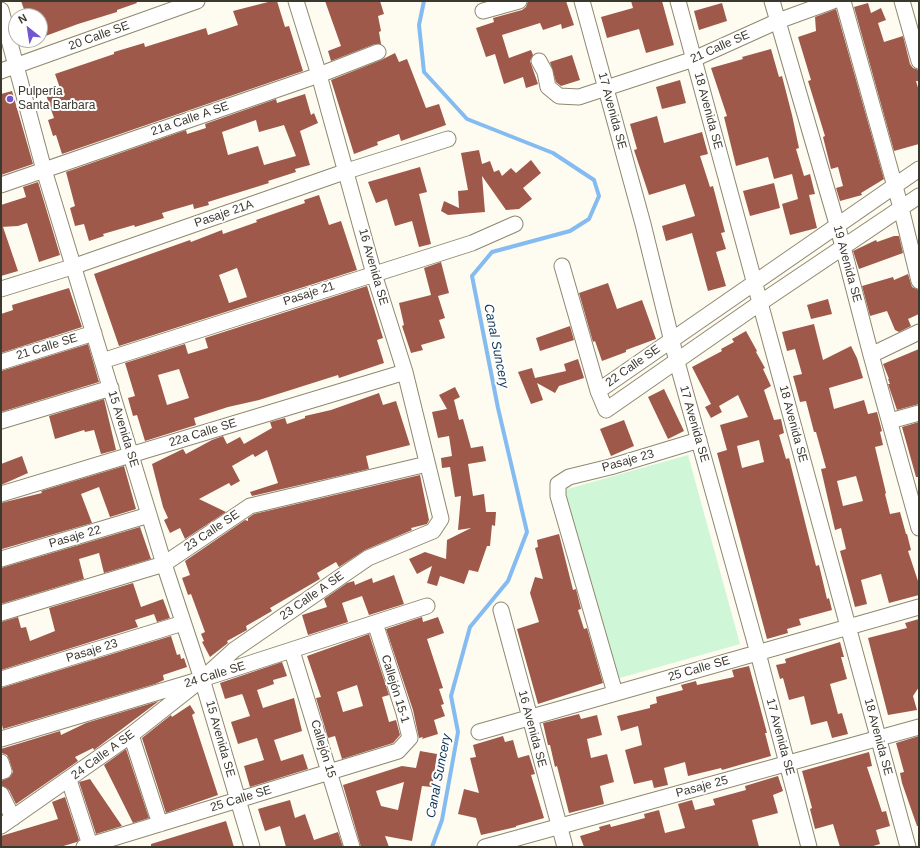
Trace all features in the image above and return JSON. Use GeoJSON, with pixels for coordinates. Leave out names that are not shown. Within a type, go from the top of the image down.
{"type":"FeatureCollection","features":[{"type":"Feature","properties":{"kind":"street","name":"20 Calle SE"},"geometry":{"type":"LineString","coordinates":[[1,71],[197,1]]}},
{"type":"Feature","properties":{"kind":"street","name":"16 Avenida SE"},"geometry":{"type":"LineString","coordinates":[[296,1],[347,171],[374,274],[405,372],[441,519],[433,531]]}},
{"type":"Feature","properties":{"kind":"street"},"geometry":{"type":"LineString","coordinates":[[483,11],[519,1]]}},
{"type":"Feature","properties":{"kind":"street","name":"17 Avenida SE"},"geometry":{"type":"LineString","coordinates":[[582,1],[643,224],[677,362],[758,653],[809,847]]}},
{"type":"Feature","properties":{"kind":"street","name":"18 Avenida SE"},"geometry":{"type":"LineString","coordinates":[[678,1],[908,847]]}},
{"type":"Feature","properties":{"kind":"street","name":"19 Avenida SE"},"geometry":{"type":"LineString","coordinates":[[772,1],[837,224],[871,355],[917,508],[919,528]]}},
{"type":"Feature","properties":{"kind":"street","name":"21 Calle SE"},"geometry":{"type":"LineString","coordinates":[[539,62],[545,72],[548,87],[559,96],[579,97],[694,59],[778,21],[833,1]]}},
{"type":"Feature","properties":{"kind":"street"},"geometry":{"type":"LineString","coordinates":[[843,1],[901,208],[919,281]]}},
{"type":"Feature","properties":{"kind":"street"},"geometry":{"type":"LineString","coordinates":[[902,1],[919,61]]}},
{"type":"Feature","properties":{"kind":"street","name":"15 Avenida SE"},"geometry":{"type":"LineString","coordinates":[[1,10],[44,170],[75,266],[102,361],[164,564],[202,679],[252,847]]}},
{"type":"Feature","properties":{"kind":"street","name":"21a Calle A SE"},"geometry":{"type":"LineString","coordinates":[[1,185],[319,75],[378,52]]}},
{"type":"Feature","properties":{"kind":"street","name":"Pasaje 21A"},"geometry":{"type":"LineString","coordinates":[[1,289],[75,266],[347,171],[448,139]]}},
{"type":"Feature","properties":{"kind":"street","name":"22 Calle SE"},"geometry":{"type":"LineString","coordinates":[[919,169],[837,224],[598,391],[606,410],[842,246],[919,196]]}},
{"type":"Feature","properties":{"kind":"street","name":"Pasaje 21"},"geometry":{"type":"LineString","coordinates":[[102,361],[472,243],[515,224]]}},
{"type":"Feature","properties":{"kind":"street"},"geometry":{"type":"LineString","coordinates":[[562,266],[598,391]]}},
{"type":"Feature","properties":{"kind":"street"},"geometry":{"type":"LineString","coordinates":[[871,355],[919,332]]}},
{"type":"Feature","properties":{"kind":"street","name":"21 Calle SE"},"geometry":{"type":"LineString","coordinates":[[1,362],[94,333]]}},
{"type":"Feature","properties":{"kind":"street","name":"22a Calle SE"},"geometry":{"type":"LineString","coordinates":[[1,494],[405,372]]}},
{"type":"Feature","properties":{"kind":"street"},"geometry":{"type":"LineString","coordinates":[[1,421],[111,388]]}},
{"type":"Feature","properties":{"kind":"street"},"geometry":{"type":"LineString","coordinates":[[890,421],[919,413]]}},
{"type":"Feature","properties":{"kind":"street","name":"Pasaje 23"},"geometry":{"type":"LineString","coordinates":[[614,693],[558,496],[558,484],[570,477],[610,467],[699,440]]}},
{"type":"Feature","properties":{"kind":"street","name":"23 Calle SE"},"geometry":{"type":"LineString","coordinates":[[1,613],[164,564],[250,506],[427,464]]}},
{"type":"Feature","properties":{"kind":"street","name":"Pasaje 22"},"geometry":{"type":"LineString","coordinates":[[1,559],[149,515]]}},
{"type":"Feature","properties":{"kind":"street","name":"23 Calle A SE"},"geometry":{"type":"LineString","coordinates":[[202,679],[234,650],[368,558],[433,531]]}},
{"type":"Feature","properties":{"kind":"street","name":"24 Calle SE"},"geometry":{"type":"LineString","coordinates":[[1,739],[292,651],[427,606]]}},
{"type":"Feature","properties":{"kind":"street","name":"25 Calle SE"},"geometry":{"type":"LineString","coordinates":[[480,732],[528,717],[919,607]]}},
{"type":"Feature","properties":{"kind":"street","name":"16 Avenida SE"},"geometry":{"type":"LineString","coordinates":[[501,610],[528,717],[565,847]]}},
{"type":"Feature","properties":{"kind":"street","name":"Pasaje 23"},"geometry":{"type":"LineString","coordinates":[[1,679],[183,623]]}},
{"type":"Feature","properties":{"kind":"street","name":"Callejón 15-1"},"geometry":{"type":"LineString","coordinates":[[375,623],[404,712],[410,738],[398,751]]}},
{"type":"Feature","properties":{"kind":"street","name":"Callejón 15"},"geometry":{"type":"LineString","coordinates":[[292,651],[352,847]]}},
{"type":"Feature","properties":{"kind":"street","name":"24 Calle A SE"},"geometry":{"type":"LineString","coordinates":[[7,822],[131,736],[202,679]]}},
{"type":"Feature","properties":{"kind":"street","name":"Pasaje 25"},"geometry":{"type":"LineString","coordinates":[[485,847],[919,727]]}},
{"type":"Feature","properties":{"kind":"street"},"geometry":{"type":"LineString","coordinates":[[131,736],[160,824]]}},
{"type":"Feature","properties":{"kind":"street","name":"25 Calle SE"},"geometry":{"type":"LineString","coordinates":[[87,846],[398,751]]}},
{"type":"Feature","properties":{"kind":"street"},"geometry":{"type":"LineString","coordinates":[[1,762],[4,771],[1,772]]}},
{"type":"Feature","properties":{"kind":"street"},"geometry":{"type":"LineString","coordinates":[[68,780],[87,846]]}},
{"type":"Feature","properties":{"kind":"street"},"geometry":{"type":"LineString","coordinates":[[1,794],[7,822]]}},
{"type":"Feature","properties":{"kind":"green space"},"geometry":{"type":"Polygon","coordinates":[[[688,455],[740,644],[616,679],[564,490],[688,455]]]}},
{"type":"Feature","properties":{"kind":"building"},"geometry":{"type":"Polygon","coordinates":[[[21,1],[136,1],[137,3],[117,10],[117,12],[48,35],[48,8],[24,8],[21,1]]]}},
{"type":"Feature","properties":{"kind":"building"},"geometry":{"type":"Polygon","coordinates":[[[277,1],[285,27],[289,26],[303,71],[62,154],[56,135],[53,136],[48,120],[54,118],[45,92],[60,88],[55,74],[114,54],[114,52],[144,43],[145,47],[206,28],[208,35],[238,25],[233,11],[277,1]]]}},
{"type":"Feature","properties":{"kind":"building"},"geometry":{"type":"Polygon","coordinates":[[[325,1],[380,1],[384,14],[378,16],[381,31],[379,32],[381,44],[375,44],[331,61],[328,51],[341,46],[325,1]]]}},
{"type":"Feature","properties":{"kind":"building"},"geometry":{"type":"Polygon","coordinates":[[[528,1],[566,1],[574,25],[562,29],[561,24],[543,30],[540,23],[502,35],[509,58],[531,50],[533,55],[530,61],[538,84],[526,88],[523,77],[504,84],[495,54],[486,57],[476,28],[494,22],[493,18],[522,10],[526,7],[528,1]]]}},
{"type":"Feature","properties":{"kind":"building"},"geometry":{"type":"Polygon","coordinates":[[[631,1],[662,1],[674,45],[646,53],[639,29],[607,38],[601,17],[633,8],[631,1]]]}},
{"type":"Feature","properties":{"kind":"building"},"geometry":{"type":"Polygon","coordinates":[[[722,3],[727,21],[699,30],[694,11],[722,3]]]}},
{"type":"Feature","properties":{"kind":"building"},"geometry":{"type":"Polygon","coordinates":[[[868,3],[871,13],[881,8],[886,20],[878,23],[884,42],[903,36],[910,64],[913,68],[919,70],[919,81],[916,81],[919,91],[919,144],[894,151],[854,7],[868,3]]]}},
{"type":"Feature","properties":{"kind":"building"},"geometry":{"type":"Polygon","coordinates":[[[836,9],[884,179],[861,193],[862,195],[840,201],[836,188],[843,186],[838,167],[831,169],[823,137],[825,136],[808,81],[811,80],[798,37],[816,31],[815,17],[836,9]]]}},
{"type":"Feature","properties":{"kind":"building"},"geometry":{"type":"Polygon","coordinates":[[[771,49],[779,77],[782,76],[799,148],[796,149],[804,176],[810,174],[815,194],[809,195],[817,228],[790,235],[782,204],[798,199],[792,174],[774,179],[768,157],[736,166],[724,117],[727,116],[711,68],[771,49]]]}},
{"type":"Feature","properties":{"kind":"building"},"geometry":{"type":"Polygon","coordinates":[[[395,53],[399,62],[407,59],[426,108],[439,104],[446,125],[401,141],[399,134],[377,142],[378,145],[354,154],[331,80],[395,53]]]}},
{"type":"Feature","properties":{"kind":"building"},"geometry":{"type":"Polygon","coordinates":[[[572,55],[580,80],[561,86],[556,82],[550,62],[572,55]]]}},
{"type":"Feature","properties":{"kind":"building"},"geometry":{"type":"Polygon","coordinates":[[[680,80],[686,103],[662,109],[656,87],[680,80]]]}},
{"type":"Feature","properties":{"kind":"building"},"geometry":{"type":"Polygon","coordinates":[[[12,91],[33,164],[1,175],[1,94],[12,91]]]}},
{"type":"Feature","properties":{"kind":"building"},"geometry":{"type":"Polygon","coordinates":[[[305,94],[311,115],[314,113],[318,123],[300,131],[310,165],[295,169],[296,172],[268,181],[269,183],[208,202],[209,205],[194,209],[193,204],[162,213],[164,218],[135,227],[134,225],[103,234],[104,236],[89,241],[84,224],[75,226],[70,208],[75,206],[66,172],[186,130],[187,134],[206,128],[205,124],[276,99],[277,103],[305,94]],[[256,120],[222,132],[228,155],[258,146],[264,165],[296,156],[284,125],[259,132],[256,120]]]}},
{"type":"Feature","properties":{"kind":"building"},"geometry":{"type":"Polygon","coordinates":[[[657,116],[664,143],[702,132],[708,154],[700,156],[710,187],[713,186],[725,232],[721,233],[726,249],[716,252],[726,286],[708,291],[692,233],[666,241],[662,226],[695,216],[685,184],[649,195],[634,150],[637,149],[630,124],[657,116]]]}},
{"type":"Feature","properties":{"kind":"building"},"geometry":{"type":"Polygon","coordinates":[[[479,150],[482,164],[490,161],[494,172],[499,170],[502,176],[511,168],[516,173],[531,160],[541,173],[523,188],[532,199],[519,209],[506,210],[482,176],[485,212],[448,215],[441,211],[444,201],[459,208],[458,191],[468,190],[461,153],[479,150]]]}},
{"type":"Feature","properties":{"kind":"building"},"geometry":{"type":"Polygon","coordinates":[[[420,167],[427,192],[419,194],[431,244],[419,247],[412,221],[395,226],[387,199],[376,203],[368,182],[420,167]]]}},
{"type":"Feature","properties":{"kind":"building"},"geometry":{"type":"Polygon","coordinates":[[[38,182],[60,255],[39,262],[27,223],[18,226],[1,227],[1,205],[26,197],[23,187],[38,182]]]}},
{"type":"Feature","properties":{"kind":"building"},"geometry":{"type":"Polygon","coordinates":[[[774,183],[780,208],[750,216],[743,191],[774,183]]]}},
{"type":"Feature","properties":{"kind":"building"},"geometry":{"type":"Polygon","coordinates":[[[319,195],[329,225],[341,221],[357,270],[119,346],[94,274],[190,240],[191,242],[222,230],[223,234],[257,222],[256,220],[305,203],[304,200],[319,195]],[[237,268],[219,275],[229,303],[247,297],[237,268]]]}},
{"type":"Feature","properties":{"kind":"building"},"geometry":{"type":"Polygon","coordinates":[[[1,227],[3,227],[18,271],[1,276],[1,227]]]}},
{"type":"Feature","properties":{"kind":"building"},"geometry":{"type":"Polygon","coordinates":[[[894,236],[899,236],[903,253],[859,269],[853,251],[876,240],[877,242],[894,236]]]}},
{"type":"Feature","properties":{"kind":"building"},"geometry":{"type":"Polygon","coordinates":[[[441,262],[449,293],[438,296],[445,318],[439,320],[445,338],[421,345],[423,350],[411,353],[402,326],[404,325],[399,303],[431,295],[424,268],[441,262]]]}},
{"type":"Feature","properties":{"kind":"building"},"geometry":{"type":"Polygon","coordinates":[[[908,274],[912,287],[919,290],[919,314],[908,319],[911,326],[899,332],[895,330],[887,311],[870,316],[862,286],[893,277],[894,280],[908,274]]]}},
{"type":"Feature","properties":{"kind":"building"},"geometry":{"type":"Polygon","coordinates":[[[608,283],[617,309],[642,300],[656,339],[602,361],[595,341],[593,342],[579,293],[608,283]]]}},
{"type":"Feature","properties":{"kind":"building"},"geometry":{"type":"Polygon","coordinates":[[[367,286],[383,338],[377,340],[384,363],[339,378],[338,375],[259,400],[228,407],[194,418],[196,425],[145,441],[137,415],[133,416],[128,398],[135,396],[125,363],[185,344],[188,354],[208,348],[205,338],[367,286]],[[179,369],[158,375],[167,405],[189,398],[179,369]]]}},
{"type":"Feature","properties":{"kind":"building"},"geometry":{"type":"Polygon","coordinates":[[[69,288],[82,327],[1,353],[1,314],[13,310],[12,305],[69,288]]]}},
{"type":"Feature","properties":{"kind":"building"},"geometry":{"type":"Polygon","coordinates":[[[828,299],[832,314],[811,319],[807,305],[828,299]]]}},
{"type":"Feature","properties":{"kind":"building"},"geometry":{"type":"Polygon","coordinates":[[[814,324],[823,360],[851,346],[857,358],[863,378],[829,388],[834,409],[864,400],[868,414],[877,412],[882,431],[880,432],[883,445],[875,447],[885,494],[890,514],[900,512],[911,550],[908,551],[919,584],[919,595],[889,603],[881,574],[861,580],[867,604],[855,607],[840,551],[846,549],[841,528],[835,530],[821,469],[826,468],[816,432],[814,432],[806,401],[800,402],[793,376],[802,374],[795,349],[787,351],[782,332],[814,324]],[[856,476],[837,481],[843,506],[863,501],[856,476]]]}},
{"type":"Feature","properties":{"kind":"building"},"geometry":{"type":"Polygon","coordinates":[[[570,326],[574,340],[540,351],[536,338],[570,326]]]}},
{"type":"Feature","properties":{"kind":"building"},"geometry":{"type":"Polygon","coordinates":[[[746,331],[765,368],[763,369],[771,386],[764,390],[774,420],[781,419],[784,433],[779,435],[786,459],[789,458],[816,566],[819,565],[827,599],[829,598],[832,610],[799,619],[801,625],[787,629],[788,633],[767,639],[717,453],[727,450],[720,425],[748,417],[738,395],[719,406],[722,412],[711,418],[705,407],[711,404],[692,367],[722,351],[721,349],[734,342],[732,339],[746,331]],[[759,440],[737,446],[742,468],[764,462],[759,440]]]}},
{"type":"Feature","properties":{"kind":"building"},"geometry":{"type":"Polygon","coordinates":[[[88,344],[99,382],[1,412],[1,371],[88,344]]]}},
{"type":"Feature","properties":{"kind":"building"},"geometry":{"type":"Polygon","coordinates":[[[919,349],[919,404],[897,410],[888,384],[890,384],[889,379],[883,364],[919,349]]]}},
{"type":"Feature","properties":{"kind":"building"},"geometry":{"type":"Polygon","coordinates":[[[578,359],[584,378],[559,386],[555,393],[537,383],[543,400],[531,404],[518,372],[532,368],[535,378],[566,371],[564,364],[578,359]]]}},
{"type":"Feature","properties":{"kind":"building"},"geometry":{"type":"Polygon","coordinates":[[[455,387],[460,397],[454,400],[459,420],[463,419],[471,448],[483,446],[486,461],[468,464],[473,496],[484,494],[486,512],[496,512],[495,526],[492,525],[490,546],[487,546],[478,572],[469,570],[464,584],[440,576],[437,586],[427,583],[432,566],[417,574],[409,559],[425,552],[446,559],[447,540],[471,528],[458,530],[461,496],[455,497],[450,467],[442,468],[441,458],[452,456],[449,436],[438,438],[432,412],[447,409],[439,395],[455,387]]]}},
{"type":"Feature","properties":{"kind":"building"},"geometry":{"type":"Polygon","coordinates":[[[664,389],[684,431],[668,439],[648,397],[664,389]]]}},
{"type":"Feature","properties":{"kind":"building"},"geometry":{"type":"Polygon","coordinates":[[[379,393],[383,405],[396,401],[410,445],[366,456],[369,469],[252,496],[250,492],[278,483],[267,450],[255,457],[253,454],[232,466],[240,481],[231,486],[229,483],[199,499],[226,512],[185,539],[180,528],[170,533],[164,520],[168,518],[163,507],[152,464],[183,449],[186,454],[212,440],[223,436],[227,444],[240,437],[244,444],[272,428],[270,422],[285,418],[287,424],[305,418],[305,416],[331,410],[379,393]]]}},
{"type":"Feature","properties":{"kind":"building"},"geometry":{"type":"Polygon","coordinates":[[[104,399],[116,450],[101,454],[94,430],[85,432],[84,430],[55,439],[49,416],[104,399]]]}},
{"type":"Feature","properties":{"kind":"building"},"geometry":{"type":"Polygon","coordinates":[[[624,420],[634,446],[611,456],[600,429],[624,420]]]}},
{"type":"Feature","properties":{"kind":"building"},"geometry":{"type":"Polygon","coordinates":[[[919,422],[919,477],[916,477],[902,427],[919,422]]]}},
{"type":"Feature","properties":{"kind":"building"},"geometry":{"type":"Polygon","coordinates":[[[22,456],[28,473],[1,485],[1,464],[22,456]]]}},
{"type":"Feature","properties":{"kind":"building"},"geometry":{"type":"Polygon","coordinates":[[[124,466],[136,509],[110,517],[99,487],[81,494],[92,523],[2,549],[1,503],[42,493],[41,491],[124,466]]]}},
{"type":"Feature","properties":{"kind":"building"},"geometry":{"type":"Polygon","coordinates":[[[420,475],[429,520],[427,524],[411,528],[412,530],[365,550],[339,567],[336,562],[317,573],[320,579],[270,608],[272,611],[246,626],[247,630],[227,641],[228,643],[210,657],[202,642],[204,641],[201,634],[205,632],[191,594],[188,595],[182,578],[190,575],[185,561],[245,520],[248,521],[248,518],[254,514],[420,475]]]}},
{"type":"Feature","properties":{"kind":"building"},"geometry":{"type":"Polygon","coordinates":[[[140,527],[151,559],[104,573],[99,553],[79,559],[84,579],[1,604],[1,568],[140,527]]]}},
{"type":"Feature","properties":{"kind":"building"},"geometry":{"type":"Polygon","coordinates":[[[559,534],[573,590],[576,589],[581,609],[578,610],[584,629],[587,628],[603,683],[538,704],[517,629],[539,622],[530,593],[535,577],[543,579],[535,548],[538,547],[537,540],[559,534]]]}},
{"type":"Feature","properties":{"kind":"building"},"geometry":{"type":"Polygon","coordinates":[[[394,575],[404,604],[369,615],[362,596],[342,603],[348,622],[308,635],[302,615],[327,607],[324,599],[347,583],[354,581],[355,585],[372,578],[373,583],[394,575]]]}},
{"type":"Feature","properties":{"kind":"building"},"geometry":{"type":"Polygon","coordinates":[[[133,583],[141,607],[163,599],[170,618],[157,622],[154,614],[135,620],[138,627],[1,670],[1,622],[18,617],[21,628],[26,627],[30,641],[55,631],[49,608],[133,583]]]}},
{"type":"Feature","properties":{"kind":"building"},"geometry":{"type":"Polygon","coordinates":[[[422,617],[423,622],[438,617],[444,633],[427,639],[443,688],[439,689],[444,704],[441,705],[445,716],[434,720],[438,734],[422,739],[423,737],[419,738],[413,710],[386,629],[422,617]]]}},
{"type":"Feature","properties":{"kind":"building"},"geometry":{"type":"Polygon","coordinates":[[[919,619],[919,687],[913,696],[917,710],[888,715],[868,638],[907,628],[905,623],[919,619]]]}},
{"type":"Feature","properties":{"kind":"building"},"geometry":{"type":"Polygon","coordinates":[[[369,634],[389,695],[382,697],[389,722],[396,720],[400,735],[393,743],[342,759],[335,736],[328,738],[316,698],[321,697],[307,656],[369,634]],[[357,685],[337,692],[343,712],[363,706],[357,685]]]}},
{"type":"Feature","properties":{"kind":"building"},"geometry":{"type":"Polygon","coordinates":[[[171,636],[177,655],[180,654],[181,659],[184,658],[187,667],[163,675],[164,680],[155,684],[3,729],[1,721],[1,688],[171,636]]]}},
{"type":"Feature","properties":{"kind":"building"},"geometry":{"type":"Polygon","coordinates":[[[840,642],[844,657],[841,657],[847,679],[830,684],[838,714],[842,713],[848,734],[832,738],[827,721],[811,725],[804,696],[789,700],[783,678],[780,679],[776,665],[786,663],[785,659],[840,642]]]}},
{"type":"Feature","properties":{"kind":"building"},"geometry":{"type":"Polygon","coordinates":[[[282,662],[287,676],[273,680],[274,684],[257,690],[263,708],[294,698],[302,731],[274,740],[281,761],[303,754],[308,769],[250,787],[244,766],[264,760],[257,738],[238,744],[231,722],[250,716],[242,694],[225,699],[220,683],[282,662]]]}},
{"type":"Feature","properties":{"kind":"building"},"geometry":{"type":"Polygon","coordinates":[[[749,666],[767,733],[765,733],[771,756],[722,770],[721,768],[688,776],[685,762],[664,768],[668,785],[654,788],[652,780],[634,784],[625,750],[642,745],[638,726],[621,731],[617,716],[650,708],[650,705],[657,703],[656,697],[683,690],[681,685],[696,681],[697,685],[734,677],[732,670],[749,666]]]}},
{"type":"Feature","properties":{"kind":"building"},"geometry":{"type":"Polygon","coordinates":[[[159,701],[94,750],[93,748],[75,757],[78,761],[16,804],[9,790],[1,785],[1,781],[10,777],[13,772],[7,755],[2,753],[1,749],[60,731],[61,735],[86,723],[159,701]]]}},
{"type":"Feature","properties":{"kind":"building"},"geometry":{"type":"Polygon","coordinates":[[[190,705],[195,713],[192,715],[218,795],[166,813],[142,738],[171,715],[172,717],[190,705]]]}},
{"type":"Feature","properties":{"kind":"building"},"geometry":{"type":"Polygon","coordinates":[[[579,714],[581,719],[597,715],[602,735],[587,739],[591,758],[607,754],[614,782],[600,786],[604,804],[569,813],[557,766],[555,767],[543,723],[579,714]]]}},
{"type":"Feature","properties":{"kind":"building"},"geometry":{"type":"Polygon","coordinates":[[[503,736],[505,742],[513,740],[518,758],[529,755],[535,774],[531,775],[544,818],[516,827],[481,835],[476,818],[458,814],[464,789],[479,793],[470,758],[476,757],[473,745],[503,736]]]}},
{"type":"Feature","properties":{"kind":"building"},"geometry":{"type":"Polygon","coordinates":[[[919,736],[919,826],[917,826],[902,783],[900,773],[904,772],[896,743],[919,736]]]}},
{"type":"Feature","properties":{"kind":"building"},"geometry":{"type":"Polygon","coordinates":[[[126,749],[149,818],[133,823],[104,765],[126,749]]]}},
{"type":"Feature","properties":{"kind":"building"},"geometry":{"type":"Polygon","coordinates":[[[420,751],[437,754],[432,787],[422,786],[412,841],[385,836],[389,847],[361,847],[343,785],[402,766],[416,768],[420,751]],[[404,782],[376,791],[381,806],[398,810],[404,782]]]}},
{"type":"Feature","properties":{"kind":"building"},"geometry":{"type":"Polygon","coordinates":[[[869,752],[872,766],[867,767],[882,812],[886,811],[890,826],[876,830],[880,844],[870,847],[840,847],[833,824],[815,829],[810,809],[812,808],[802,771],[869,752]]]}},
{"type":"Feature","properties":{"kind":"building"},"geometry":{"type":"Polygon","coordinates":[[[778,776],[783,791],[773,795],[778,813],[752,820],[759,847],[584,847],[580,836],[600,830],[599,827],[610,824],[611,827],[645,818],[644,814],[659,810],[665,833],[685,828],[678,804],[692,800],[695,810],[715,805],[713,799],[746,790],[745,786],[778,776]]]}},
{"type":"Feature","properties":{"kind":"building"},"geometry":{"type":"Polygon","coordinates":[[[90,779],[122,826],[96,834],[79,782],[90,779]]]}},
{"type":"Feature","properties":{"kind":"building"},"geometry":{"type":"Polygon","coordinates":[[[65,797],[79,840],[77,842],[60,847],[1,847],[1,836],[58,819],[52,802],[65,797]]]}},
{"type":"Feature","properties":{"kind":"building"},"geometry":{"type":"Polygon","coordinates":[[[290,800],[295,818],[305,814],[314,840],[338,832],[343,847],[286,847],[280,826],[265,831],[258,809],[290,800]]]}},
{"type":"Feature","properties":{"kind":"building"},"geometry":{"type":"Polygon","coordinates":[[[226,821],[234,847],[151,847],[151,844],[226,821]]]}},
{"type":"Feature","properties":{"kind":"waterway","name":"Canal Suncery"},"geometry":{"type":"LineString","coordinates":[[424,1],[419,25],[424,72],[467,119],[553,153],[594,180],[599,196],[589,219],[570,231],[492,252],[472,276],[498,408],[527,532],[508,581],[470,627],[451,696],[458,732],[442,820],[432,847]]}},
{"type":"Feature","properties":{"kind":"place","name":"Pulpería Santa Barbara"},"geometry":{"type":"Point","coordinates":[10,99]}}]}
